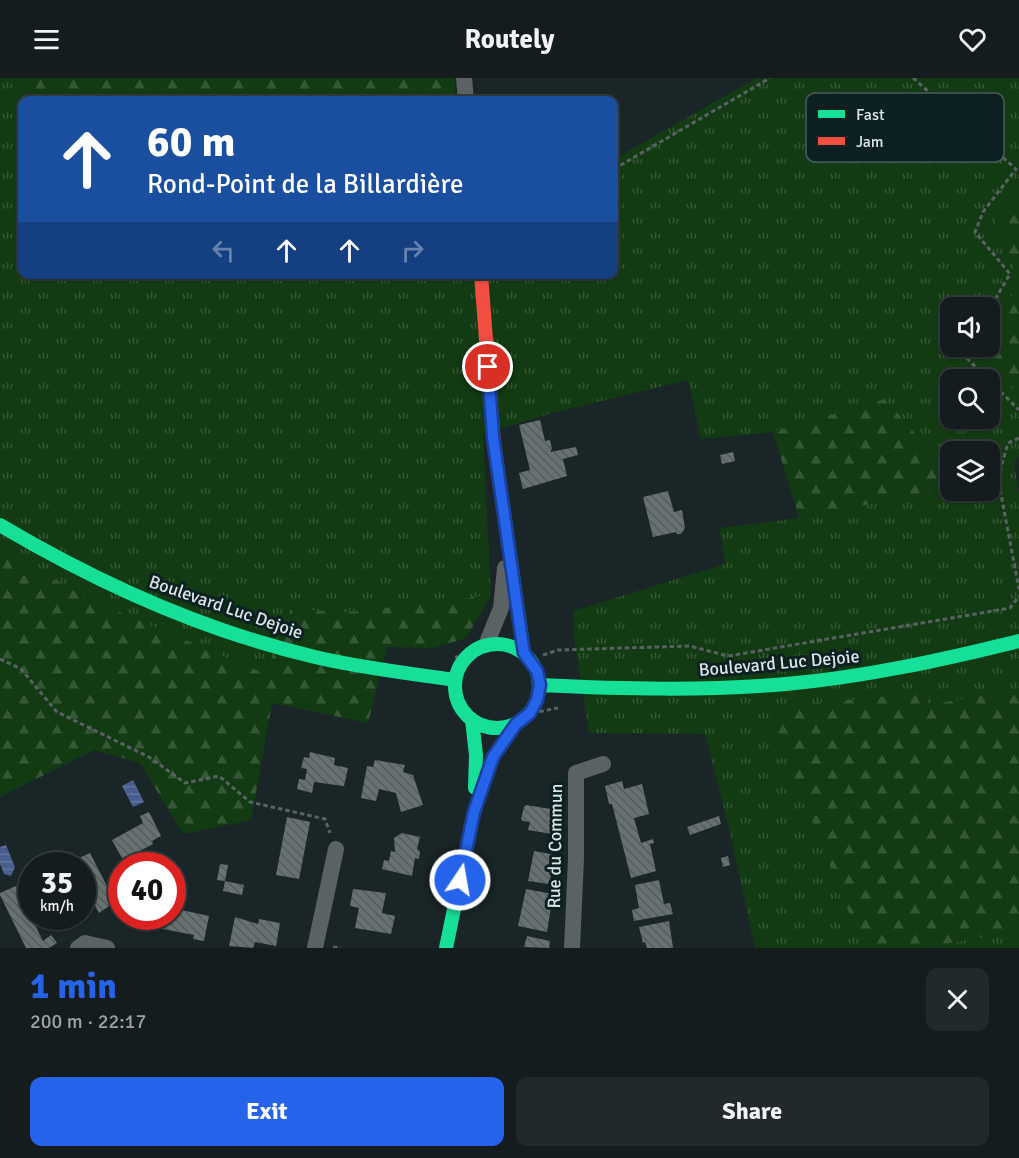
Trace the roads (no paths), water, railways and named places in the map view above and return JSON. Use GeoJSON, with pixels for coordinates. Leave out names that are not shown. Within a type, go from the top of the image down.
{"type":"FeatureCollection","features":[{"type":"Feature","properties":{"kind":"main road"},"geometry":{"type":"LineString","coordinates":[[481,279],[493,437],[508,547],[527,656]]}},
{"type":"Feature","properties":{"kind":"main road","name":"Boulevard Luc Dejoie"},"geometry":{"type":"LineString","coordinates":[[0,525],[28,543],[99,579],[184,615],[249,638],[315,657],[455,680]]}},
{"type":"Feature","properties":{"kind":"main road","name":"Boulevard Luc Dejoie"},"geometry":{"type":"LineString","coordinates":[[540,685],[664,690],[787,684],[859,675],[940,660],[1019,641]]}},
{"type":"Feature","properties":{"kind":"main road"},"geometry":{"type":"LineString","coordinates":[[446,948],[474,812],[493,757],[516,724],[530,713],[537,700],[540,685],[537,671],[527,656],[511,645],[499,643],[475,650],[465,657],[455,680],[455,693],[459,706],[472,720],[491,728],[505,728],[516,724]]}},
{"type":"Feature","properties":{"kind":"main road"},"geometry":{"type":"LineString","coordinates":[[472,720],[476,755],[474,812]]}},
{"type":"Feature","properties":{"kind":"street"},"geometry":{"type":"LineString","coordinates":[[464,78],[466,96]]}},
{"type":"Feature","properties":{"kind":"street"},"geometry":{"type":"LineString","coordinates":[[486,645],[501,608],[508,547]]}},
{"type":"Feature","properties":{"kind":"street","name":"Rue du Commun"},"geometry":{"type":"LineString","coordinates":[[572,948],[576,859],[576,773],[603,764]]}},
{"type":"Feature","properties":{"kind":"street"},"geometry":{"type":"LineString","coordinates":[[315,948],[336,849]]}},
{"type":"Feature","properties":{"kind":"street"},"geometry":{"type":"LineString","coordinates":[[78,948],[85,943],[107,948]]}},
{"type":"Feature","properties":{"kind":"water"},"geometry":{"type":"Polygon","coordinates":[[[133,780],[144,802],[133,807],[122,786],[133,780]]]}},
{"type":"Feature","properties":{"kind":"water"},"geometry":{"type":"Polygon","coordinates":[[[6,845],[15,867],[11,876],[4,874],[0,864],[0,847],[6,845]]]}}]}
